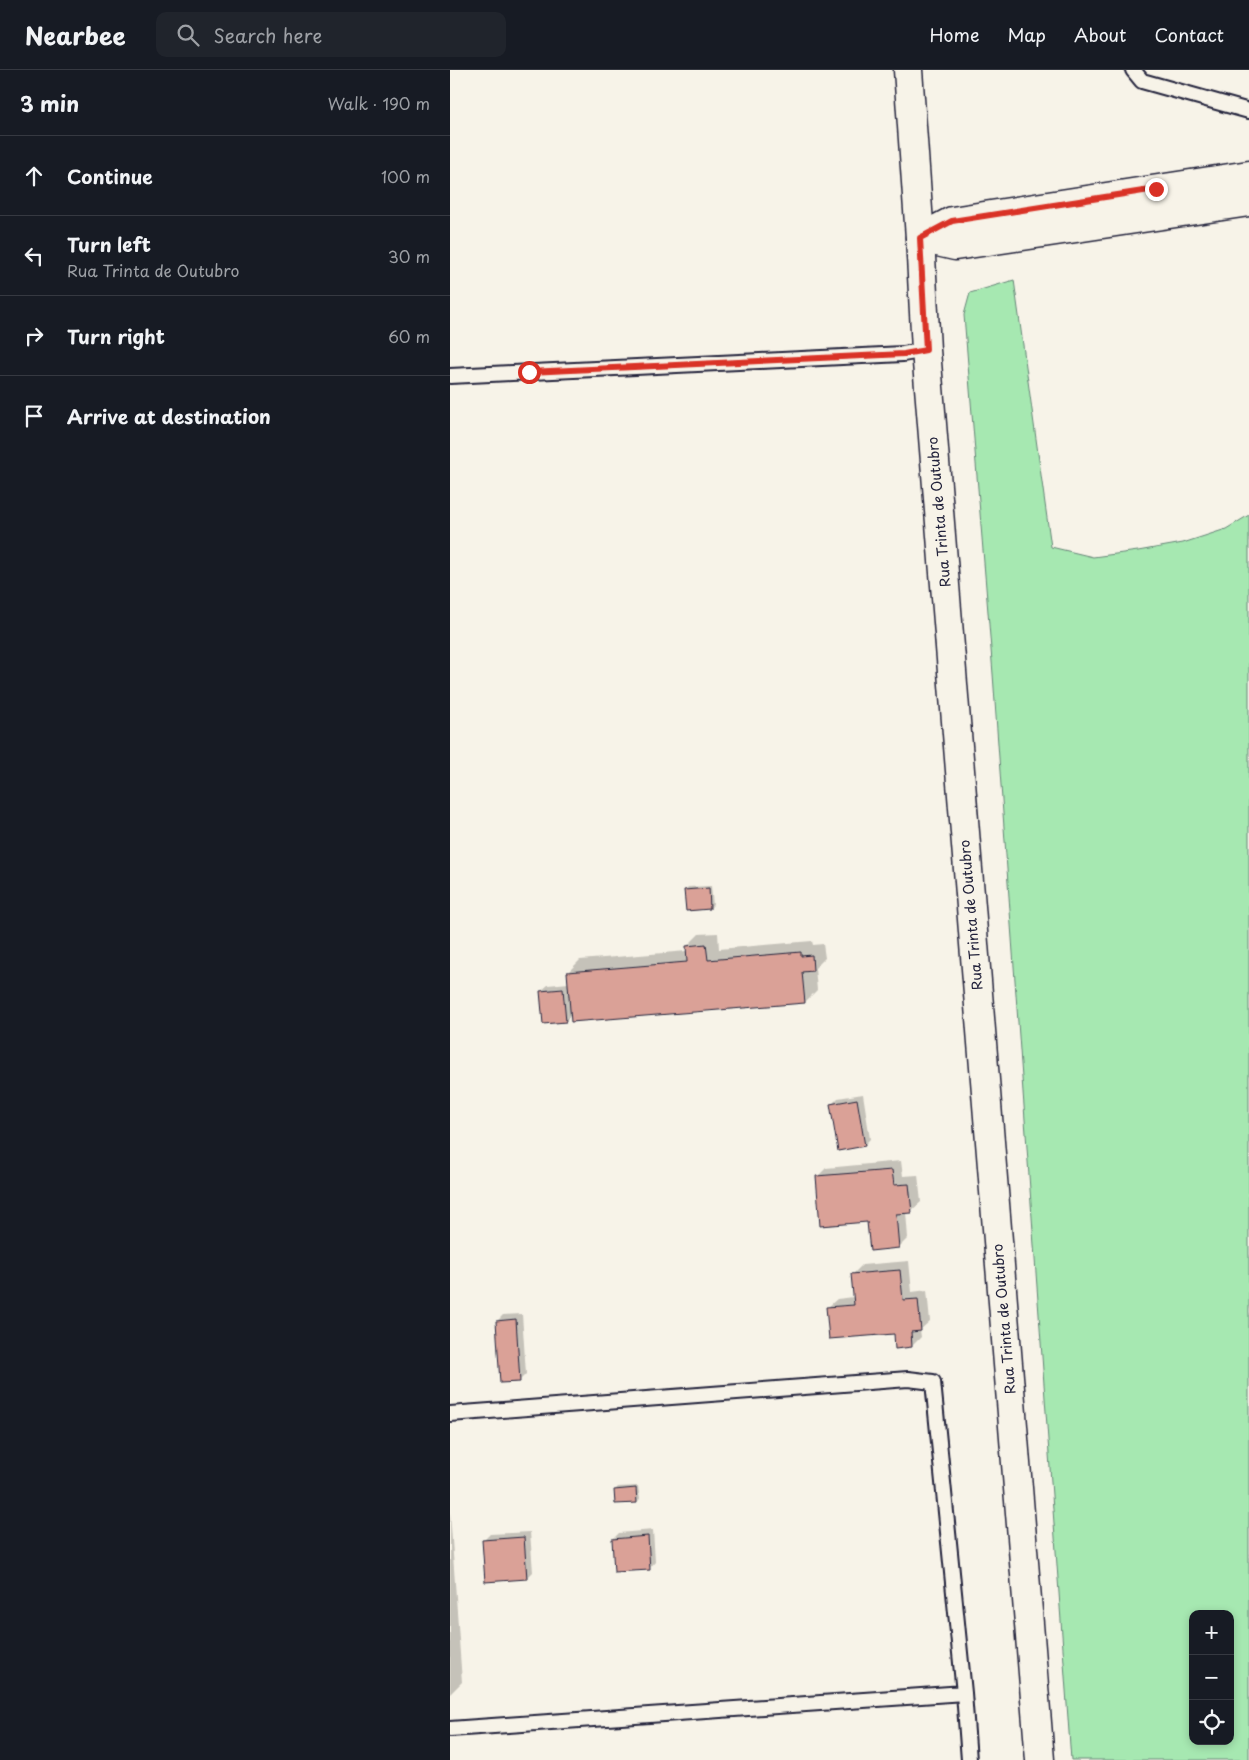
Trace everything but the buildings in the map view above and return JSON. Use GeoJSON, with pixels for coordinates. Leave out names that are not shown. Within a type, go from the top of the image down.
{"type":"FeatureCollection","features":[{"type":"Feature","properties":{"kind":"street","name":"Rua Trinta de Outubro"},"geometry":{"type":"LineString","coordinates":[[908,70],[926,350],[1040,1760]]}},
{"type":"Feature","properties":{"kind":"street"},"geometry":{"type":"LineString","coordinates":[[920,238],[952,221],[1249,175]]}},
{"type":"Feature","properties":{"kind":"street"},"geometry":{"type":"LineString","coordinates":[[920,238],[955,246],[1249,202]]}},
{"type":"Feature","properties":{"kind":"lane"},"geometry":{"type":"LineString","coordinates":[[1133,70],[1142,81],[1249,111]]}},
{"type":"Feature","properties":{"kind":"lane"},"geometry":{"type":"LineString","coordinates":[[450,376],[904,354],[926,350]]}},
{"type":"Feature","properties":{"kind":"lane"},"geometry":{"type":"LineString","coordinates":[[450,1414],[908,1379],[932,1382],[964,1693],[969,1760]]}},
{"type":"Feature","properties":{"kind":"lane"},"geometry":{"type":"LineString","coordinates":[[450,1728],[964,1693]]}},
{"type":"Feature","properties":{"kind":"green space"},"geometry":{"type":"Polygon","coordinates":[[[1014,280],[1051,547],[1093,557],[1138,551],[1183,543],[1226,529],[1249,515],[1249,1760],[1071,1760],[993,674],[964,315],[970,293],[1014,280]]]}},
{"type":"Feature","properties":{"kind":"route"},"geometry":{"type":"LineString","coordinates":[[529,372],[904,354],[926,350],[920,238],[952,221],[1156,189]]}}]}
